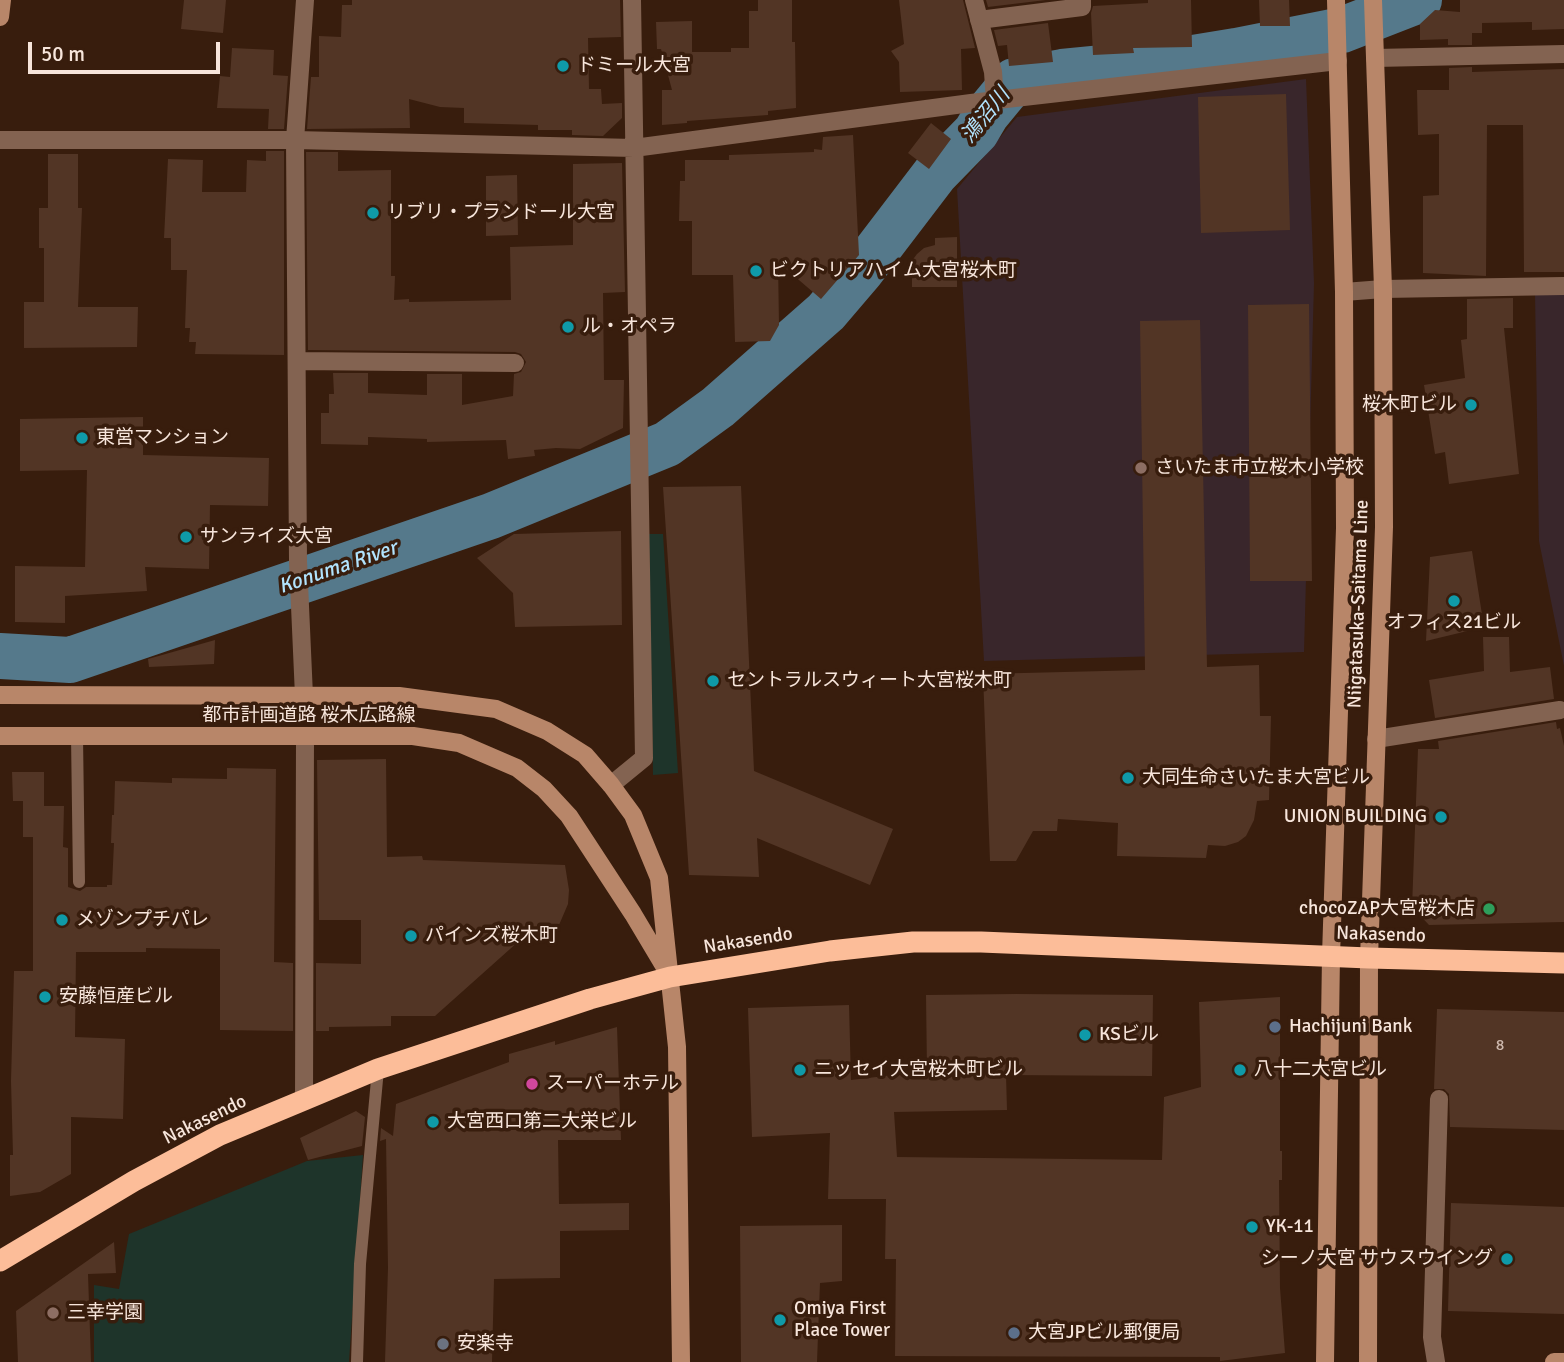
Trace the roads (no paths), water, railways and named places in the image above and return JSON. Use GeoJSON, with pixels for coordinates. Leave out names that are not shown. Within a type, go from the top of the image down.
{"type":"FeatureCollection","features":[{"type":"Feature","properties":{"kind":"highway","name":"Nakasendo"},"geometry":{"type":"LineString","coordinates":[[0,1261],[134,1181],[220,1135],[379,1069],[590,999],[670,977],[830,951],[913,942],[981,942],[1331,957],[1564,963]]}},
{"type":"Feature","properties":{"kind":"street"},"geometry":{"type":"LineString","coordinates":[[0,17],[2,0]]}},
{"type":"Feature","properties":{"kind":"street"},"geometry":{"type":"LineString","coordinates":[[304,696],[298,561],[295,140],[305,0]]}},
{"type":"Feature","properties":{"kind":"street"},"geometry":{"type":"LineString","coordinates":[[611,785],[644,758],[632,0]]}},
{"type":"Feature","properties":{"kind":"street"},"geometry":{"type":"LineString","coordinates":[[974,0],[993,72],[995,100]]}},
{"type":"Feature","properties":{"kind":"street"},"geometry":{"type":"LineString","coordinates":[[979,20],[1082,7],[1082,0]]}},
{"type":"Feature","properties":{"kind":"street","name":"Niigatasuka-Saitama Line"},"geometry":{"type":"LineString","coordinates":[[1325,1362],[1331,957],[1343,634],[1344,292],[1336,0]]}},
{"type":"Feature","properties":{"kind":"street","name":"Niigatasuka-Saitama Line"},"geometry":{"type":"LineString","coordinates":[[1368,1362],[1369,958],[1384,527],[1383,289],[1373,0]]}},
{"type":"Feature","properties":{"kind":"street"},"geometry":{"type":"LineString","coordinates":[[1375,52],[1564,54]]}},
{"type":"Feature","properties":{"kind":"street"},"geometry":{"type":"LineString","coordinates":[[0,140],[295,140],[634,148],[971,103],[1021,99],[1338,55]]}},
{"type":"Feature","properties":{"kind":"street"},"geometry":{"type":"LineString","coordinates":[[1344,292],[1564,286]]}},
{"type":"Feature","properties":{"kind":"street"},"geometry":{"type":"LineString","coordinates":[[296,361],[515,363]]}},
{"type":"Feature","properties":{"kind":"street","name":"都市計画道路 桜木広路線"},"geometry":{"type":"LineString","coordinates":[[0,695],[399,696],[496,709],[547,731],[585,755],[633,815],[659,878],[670,977]]}},
{"type":"Feature","properties":{"kind":"street"},"geometry":{"type":"LineString","coordinates":[[1376,739],[1560,710]]}},
{"type":"Feature","properties":{"kind":"street","name":"都市計画道路 桜木広路線"},"geometry":{"type":"LineString","coordinates":[[0,736],[413,736],[459,743],[517,768],[544,789],[569,816],[633,914],[670,977]]}},
{"type":"Feature","properties":{"kind":"street"},"geometry":{"type":"LineString","coordinates":[[304,1100],[306,737]]}},
{"type":"Feature","properties":{"kind":"street"},"geometry":{"type":"LineString","coordinates":[[670,977],[677,1046],[680,1124],[681,1362]]}},
{"type":"Feature","properties":{"kind":"street"},"geometry":{"type":"LineString","coordinates":[[1436,1362],[1432,1337],[1438,1099]]}},
{"type":"Feature","properties":{"kind":"street"},"geometry":{"type":"LineString","coordinates":[[1554,1362],[1564,1362]]}},
{"type":"Feature","properties":{"kind":"lane"},"geometry":{"type":"LineString","coordinates":[[77,736],[79,882]]}},
{"type":"Feature","properties":{"kind":"lane"},"geometry":{"type":"LineString","coordinates":[[357,1362],[360,1264],[379,1069]]}},
{"type":"Feature","properties":{"kind":"waterway","name":"鴻沼川"},"geometry":{"type":"LineString","coordinates":[[0,656],[70,660],[491,516],[667,444],[718,407],[826,312],[935,174],[976,132],[986,115],[1014,81],[1062,72],[1175,61],[1342,30],[1419,0]]}},
{"type":"Feature","properties":{"kind":"place","name":"ドミール大宮"},"geometry":{"type":"Point","coordinates":[563,66]}},
{"type":"Feature","properties":{"kind":"place","name":"リブリ・プランドール大宮"},"geometry":{"type":"Point","coordinates":[373,213]}},
{"type":"Feature","properties":{"kind":"place","name":"ビクトリアハイム大宮桜木町"},"geometry":{"type":"Point","coordinates":[756,271]}},
{"type":"Feature","properties":{"kind":"place","name":"ル・オペラ"},"geometry":{"type":"Point","coordinates":[568,327]}},
{"type":"Feature","properties":{"kind":"place","name":"桜木町ビル"},"geometry":{"type":"Point","coordinates":[1471,405]}},
{"type":"Feature","properties":{"kind":"place","name":"東営マンション"},"geometry":{"type":"Point","coordinates":[82,438]}},
{"type":"Feature","properties":{"kind":"place","name":"さいたま市立桜木小学校"},"geometry":{"type":"Point","coordinates":[1141,468]}},
{"type":"Feature","properties":{"kind":"place","name":"サンライズ大宮"},"geometry":{"type":"Point","coordinates":[186,537]}},
{"type":"Feature","properties":{"kind":"place","name":"オフィス21ビル"},"geometry":{"type":"Point","coordinates":[1454,601]}},
{"type":"Feature","properties":{"kind":"place","name":"セントラルスウィート大宮桜木町"},"geometry":{"type":"Point","coordinates":[713,681]}},
{"type":"Feature","properties":{"kind":"place","name":"大同生命さいたま大宮ビル"},"geometry":{"type":"Point","coordinates":[1128,778]}},
{"type":"Feature","properties":{"kind":"place","name":"UNION BUILDING"},"geometry":{"type":"Point","coordinates":[1441,817]}},
{"type":"Feature","properties":{"kind":"place","name":"chocoZAP大宮桜木店"},"geometry":{"type":"Point","coordinates":[1489,909]}},
{"type":"Feature","properties":{"kind":"place","name":"メゾンプチパレ"},"geometry":{"type":"Point","coordinates":[62,920]}},
{"type":"Feature","properties":{"kind":"place","name":"パインズ桜木町"},"geometry":{"type":"Point","coordinates":[411,936]}},
{"type":"Feature","properties":{"kind":"place","name":"安藤恒産ビル"},"geometry":{"type":"Point","coordinates":[45,997]}},
{"type":"Feature","properties":{"kind":"place","name":"Hachijuni Bank"},"geometry":{"type":"Point","coordinates":[1275,1027]}},
{"type":"Feature","properties":{"kind":"place","name":"KSビル"},"geometry":{"type":"Point","coordinates":[1085,1035]}},
{"type":"Feature","properties":{"kind":"place","name":"ニッセイ大宮桜木町ビル"},"geometry":{"type":"Point","coordinates":[800,1070]}},
{"type":"Feature","properties":{"kind":"place","name":"八十二大宮ビル"},"geometry":{"type":"Point","coordinates":[1240,1070]}},
{"type":"Feature","properties":{"kind":"place","name":"スーパーホテル"},"geometry":{"type":"Point","coordinates":[532,1084]}},
{"type":"Feature","properties":{"kind":"place","name":"大宮西口第二大栄ビル"},"geometry":{"type":"Point","coordinates":[433,1122]}},
{"type":"Feature","properties":{"kind":"place","name":"YK-11"},"geometry":{"type":"Point","coordinates":[1252,1227]}},
{"type":"Feature","properties":{"kind":"place","name":"シーノ大宮 サウスウイング"},"geometry":{"type":"Point","coordinates":[1507,1259]}},
{"type":"Feature","properties":{"kind":"place","name":"三幸学園"},"geometry":{"type":"Point","coordinates":[53,1313]}},
{"type":"Feature","properties":{"kind":"place","name":"Omiya First Place Tower"},"geometry":{"type":"Point","coordinates":[780,1320]}},
{"type":"Feature","properties":{"kind":"place","name":"大宮JPビル郵便局"},"geometry":{"type":"Point","coordinates":[1014,1333]}},
{"type":"Feature","properties":{"kind":"place","name":"安楽寺"},"geometry":{"type":"Point","coordinates":[443,1344]}},
{"type":"Feature","properties":{"kind":"water label","name":"Konuma River"},"geometry":{"type":"Point","coordinates":[338,568]}}]}
